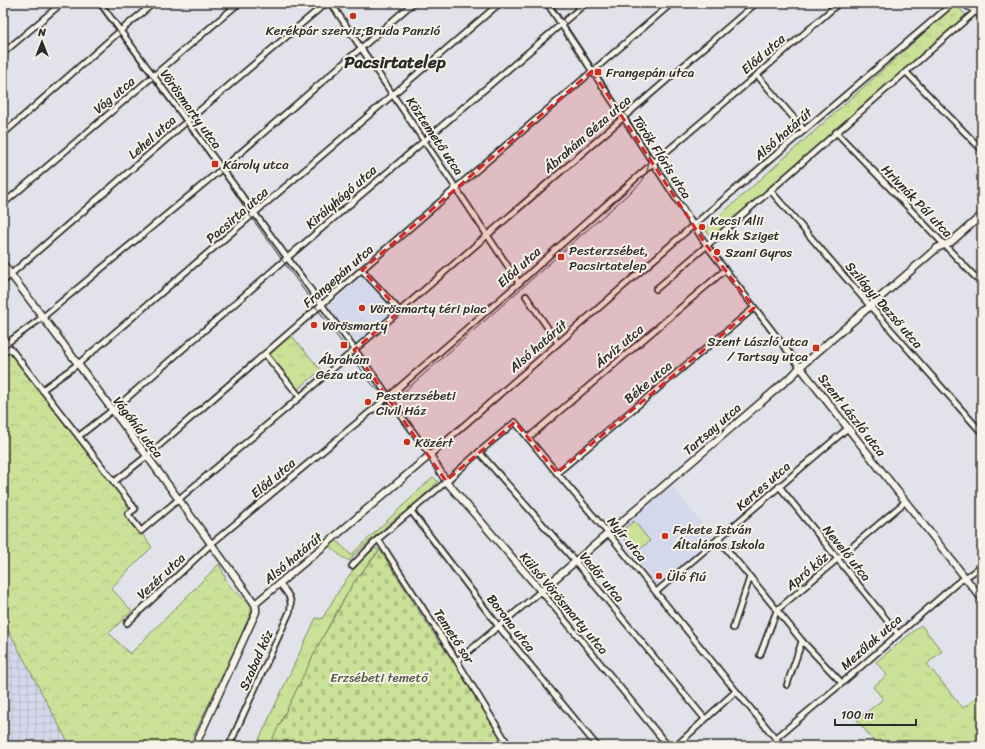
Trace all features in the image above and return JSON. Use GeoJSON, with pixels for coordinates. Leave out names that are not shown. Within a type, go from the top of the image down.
{"type":"FeatureCollection","features":[{"type":"Feature","properties":{"kind":"street"},"geometry":{"type":"LineString","coordinates":[[3,53],[62,3]]}},
{"type":"Feature","properties":{"kind":"street","name":"Vörösmarty utca"},"geometry":{"type":"LineString","coordinates":[[100,3],[354,350]]}},
{"type":"Feature","properties":{"kind":"street"},"geometry":{"type":"LineString","coordinates":[[3,134],[154,3]]}},
{"type":"Feature","properties":{"kind":"street","name":"Vág utca"},"geometry":{"type":"LineString","coordinates":[[3,204],[239,3]]}},
{"type":"Feature","properties":{"kind":"street","name":"Lehel utca"},"geometry":{"type":"LineString","coordinates":[[3,282],[187,121],[326,3]]}},
{"type":"Feature","properties":{"kind":"street"},"geometry":{"type":"LineString","coordinates":[[3,346],[43,317],[222,169],[413,3]]}},
{"type":"Feature","properties":{"kind":"street","name":"Pacsirta utca"},"geometry":{"type":"LineString","coordinates":[[42,390],[78,364],[500,3]]}},
{"type":"Feature","properties":{"kind":"street","name":"Török Flóris utca"},"geometry":{"type":"LineString","coordinates":[[547,3],[706,245]]}},
{"type":"Feature","properties":{"kind":"street","name":"Királyhágó utca"},"geometry":{"type":"LineString","coordinates":[[79,436],[112,410],[424,140],[586,3]]}},
{"type":"Feature","properties":{"kind":"street","name":"Frangepán utca"},"geometry":{"type":"LineString","coordinates":[[114,482],[147,456],[672,3]]}},
{"type":"Feature","properties":{"kind":"street","name":"Ábrahám Géza utca"},"geometry":{"type":"LineString","coordinates":[[114,482],[134,509],[128,514],[141,531],[300,397],[756,3]]}},
{"type":"Feature","properties":{"kind":"street","name":"Előd utca"},"geometry":{"type":"LineString","coordinates":[[211,544],[388,397],[520,283],[653,163],[839,3]]}},
{"type":"Feature","properties":{"kind":"street","name":"Alsó határút"},"geometry":{"type":"LineString","coordinates":[[255,604],[430,455],[694,225],[953,3]]}},
{"type":"Feature","properties":{"kind":"street"},"geometry":{"type":"LineString","coordinates":[[963,3],[979,12],[982,18]]}},
{"type":"Feature","properties":{"kind":"street","name":"Köztemető utca"},"geometry":{"type":"LineString","coordinates":[[334,4],[361,48],[520,283]]}},
{"type":"Feature","properties":{"kind":"street"},"geometry":{"type":"LineString","coordinates":[[656,289],[836,132],[979,12]]}},
{"type":"Feature","properties":{"kind":"street"},"geometry":{"type":"LineString","coordinates":[[906,72],[982,150]]}},
{"type":"Feature","properties":{"kind":"street"},"geometry":{"type":"LineString","coordinates":[[757,75],[804,130]]}},
{"type":"Feature","properties":{"kind":"street","name":"Hrivnák Pál utca"},"geometry":{"type":"LineString","coordinates":[[836,132],[982,284]]}},
{"type":"Feature","properties":{"kind":"street","name":"Szilágyi Dezső utca"},"geometry":{"type":"LineString","coordinates":[[770,190],[982,433]]}},
{"type":"Feature","properties":{"kind":"street","name":"Tartsay utca"},"geometry":{"type":"LineString","coordinates":[[457,661],[499,627],[788,379],[937,248],[951,242],[982,215]]}},
{"type":"Feature","properties":{"kind":"street","name":"Szent László utca"},"geometry":{"type":"LineString","coordinates":[[706,245],[982,599]]}},
{"type":"Feature","properties":{"kind":"street","name":"Vágóhíd utca"},"geometry":{"type":"LineString","coordinates":[[3,264],[147,456],[255,604]]}},
{"type":"Feature","properties":{"kind":"street"},"geometry":{"type":"LineString","coordinates":[[362,270],[400,311]]}},
{"type":"Feature","properties":{"kind":"street","name":"Árvíz utca"},"geometry":{"type":"LineString","coordinates":[[528,438],[725,270]]}},
{"type":"Feature","properties":{"kind":"street"},"geometry":{"type":"LineString","coordinates":[[526,296],[558,343]]}},
{"type":"Feature","properties":{"kind":"street","name":"Béke utca"},"geometry":{"type":"LineString","coordinates":[[557,473],[754,308]]}},
{"type":"Feature","properties":{"kind":"street"},"geometry":{"type":"LineString","coordinates":[[3,352],[4,353],[10,348],[114,482]]}},
{"type":"Feature","properties":{"kind":"street"},"geometry":{"type":"LineString","coordinates":[[354,350],[430,455]]}},
{"type":"Feature","properties":{"kind":"street"},"geometry":{"type":"LineString","coordinates":[[264,354],[300,397]]}},
{"type":"Feature","properties":{"kind":"street","name":"Nyír utca"},"geometry":{"type":"LineString","coordinates":[[479,452],[515,422],[782,746]]}},
{"type":"Feature","properties":{"kind":"street","name":"Kertes utca"},"geometry":{"type":"LineString","coordinates":[[656,592],[848,428]]}},
{"type":"Feature","properties":{"kind":"street"},"geometry":{"type":"LineString","coordinates":[[352,566],[378,539],[479,452]]}},
{"type":"Feature","properties":{"kind":"street","name":"Vadőr utca"},"geometry":{"type":"LineString","coordinates":[[479,452],[575,561],[705,719]]}},
{"type":"Feature","properties":{"kind":"street","name":"Külső Vörösmarty utca"},"geometry":{"type":"LineString","coordinates":[[430,455],[446,481],[541,591],[668,746]]}},
{"type":"Feature","properties":{"kind":"street","name":"Nevelő utca"},"geometry":{"type":"LineString","coordinates":[[780,486],[898,634]]}},
{"type":"Feature","properties":{"kind":"street","name":"Apró köz"},"geometry":{"type":"LineString","coordinates":[[777,610],[905,502]]}},
{"type":"Feature","properties":{"kind":"street","name":"Borona utca"},"geometry":{"type":"LineString","coordinates":[[411,511],[499,627],[597,746]]}},
{"type":"Feature","properties":{"kind":"street","name":"Temető sor"},"geometry":{"type":"LineString","coordinates":[[378,539],[457,661],[509,746]]}},
{"type":"Feature","properties":{"kind":"street"},"geometry":{"type":"LineString","coordinates":[[718,539],[802,641],[842,683]]}},
{"type":"Feature","properties":{"kind":"street","name":"Vezér utca"},"geometry":{"type":"LineString","coordinates":[[127,623],[211,544]]}},
{"type":"Feature","properties":{"kind":"street","name":"Mezőlak utca"},"geometry":{"type":"LineString","coordinates":[[776,738],[957,583],[982,565]]}},
{"type":"Feature","properties":{"kind":"street"},"geometry":{"type":"LineString","coordinates":[[733,628],[750,577]]}},
{"type":"Feature","properties":{"kind":"street","name":"Szabad köz"},"geometry":{"type":"LineString","coordinates":[[229,746],[290,611],[291,599],[280,584]]}},
{"type":"Feature","properties":{"kind":"street"},"geometry":{"type":"LineString","coordinates":[[195,746],[256,612],[255,604]]}},
{"type":"Feature","properties":{"kind":"street"},"geometry":{"type":"LineString","coordinates":[[760,655],[777,610]]}},
{"type":"Feature","properties":{"kind":"street"},"geometry":{"type":"LineString","coordinates":[[787,685],[802,641]]}},
{"type":"Feature","properties":{"kind":"street"},"geometry":{"type":"LineString","coordinates":[[676,746],[736,691]]}},
{"type":"Feature","properties":{"kind":"highlighted area"},"geometry":{"type":"Polygon","coordinates":[[[592,71],[707,246],[754,308],[557,473],[515,422],[446,481],[354,350],[400,311],[362,270],[592,71]]]}},
{"type":"Feature","properties":{"kind":"shaded area","name":"Vörösmarty téri piac"},"geometry":{"type":"Polygon","coordinates":[[[364,275],[396,310],[357,341],[355,341],[328,306],[364,275]]]}},
{"type":"Feature","properties":{"kind":"shaded area","name":"Fekete István Általános Iskola"},"geometry":{"type":"Polygon","coordinates":[[[671,485],[715,539],[657,585],[615,533],[671,485]]]}},
{"type":"Feature","properties":{"kind":"shaded area"},"geometry":{"type":"Polygon","coordinates":[[[3,620],[41,692],[70,746],[3,746],[3,620]]]}},
{"type":"Feature","properties":{"kind":"green space"},"geometry":{"type":"Polygon","coordinates":[[[957,6],[966,15],[965,18],[714,238],[711,237],[706,228],[953,7],[957,6]]]}},
{"type":"Feature","properties":{"kind":"green space"},"geometry":{"type":"Polygon","coordinates":[[[291,335],[321,370],[297,390],[268,356],[291,335]]]}},
{"type":"Feature","properties":{"kind":"green space"},"geometry":{"type":"Polygon","coordinates":[[[10,348],[135,509],[128,515],[152,547],[111,588],[132,611],[109,633],[130,654],[219,564],[229,585],[247,601],[251,609],[251,614],[189,746],[70,746],[3,620],[3,354],[10,348]]]}},
{"type":"Feature","properties":{"kind":"green space"},"geometry":{"type":"Polygon","coordinates":[[[433,477],[438,482],[403,515],[397,517],[353,556],[350,561],[342,557],[329,546],[336,540],[351,555],[433,477]]]}},
{"type":"Feature","properties":{"kind":"green space"},"geometry":{"type":"Polygon","coordinates":[[[634,521],[650,541],[636,552],[620,532],[634,521]]]}},
{"type":"Feature","properties":{"kind":"green space"},"geometry":{"type":"Polygon","coordinates":[[[377,548],[379,550],[354,582],[333,618],[269,746],[256,746],[316,618],[322,619],[339,590],[361,560],[377,548]]]}},
{"type":"Feature","properties":{"kind":"green space","name":"Erzsébeti temető"},"geometry":{"type":"Polygon","coordinates":[[[380,550],[440,644],[443,642],[497,728],[495,730],[505,746],[269,746],[319,644],[354,582],[380,550]]]}},
{"type":"Feature","properties":{"kind":"green space"},"geometry":{"type":"Polygon","coordinates":[[[921,625],[942,651],[927,664],[963,708],[982,694],[982,746],[878,746],[857,720],[883,699],[873,687],[887,675],[876,662],[921,625]]]}},
{"type":"Feature","properties":{"kind":"tram line"},"geometry":{"type":"LineString","coordinates":[[97,3],[215,164],[251,217],[371,383],[378,390],[387,394],[396,394],[406,390],[634,189]]}},
{"type":"Feature","properties":{"kind":"tram line"},"geometry":{"type":"LineString","coordinates":[[552,3],[647,147],[648,163],[646,174],[641,182],[631,192]]}},
{"type":"Feature","properties":{"kind":"place","name":"Kerékpár szerviz;Bruda Panzió"},"geometry":{"type":"Point","coordinates":[353,16]}},
{"type":"Feature","properties":{"kind":"place","name":"Frangepán utca"},"geometry":{"type":"Point","coordinates":[598,72]}},
{"type":"Feature","properties":{"kind":"place","name":"Károly utca"},"geometry":{"type":"Point","coordinates":[215,164]}},
{"type":"Feature","properties":{"kind":"place","name":"Kecsi Alii Hekk Sziget"},"geometry":{"type":"Point","coordinates":[702,227]}},
{"type":"Feature","properties":{"kind":"place","name":"Szani Gyros"},"geometry":{"type":"Point","coordinates":[717,252]}},
{"type":"Feature","properties":{"kind":"place","name":"Pesterzsébet, Pacsirtatelep"},"geometry":{"type":"Point","coordinates":[561,257]}},
{"type":"Feature","properties":{"kind":"place","name":"Vörösmarty téri piac"},"geometry":{"type":"Point","coordinates":[362,308]}},
{"type":"Feature","properties":{"kind":"place","name":"Vörösmarty"},"geometry":{"type":"Point","coordinates":[314,325]}},
{"type":"Feature","properties":{"kind":"place","name":"Ábrahám Géza utca"},"geometry":{"type":"Point","coordinates":[344,345]}},
{"type":"Feature","properties":{"kind":"place","name":"Szent László utca / Tartsay utca"},"geometry":{"type":"Point","coordinates":[816,348]}},
{"type":"Feature","properties":{"kind":"place","name":"Pesterzsébeti Civil Ház"},"geometry":{"type":"Point","coordinates":[368,402]}},
{"type":"Feature","properties":{"kind":"place","name":"Közért"},"geometry":{"type":"Point","coordinates":[407,442]}},
{"type":"Feature","properties":{"kind":"place","name":"Fekete István Általános Iskola"},"geometry":{"type":"Point","coordinates":[665,536]}},
{"type":"Feature","properties":{"kind":"place","name":"Ülő fiú"},"geometry":{"type":"Point","coordinates":[659,576]}},
{"type":"Feature","properties":{"kind":"district","name":"Pacsirtatelep"},"geometry":{"type":"Point","coordinates":[395,62]}}]}
